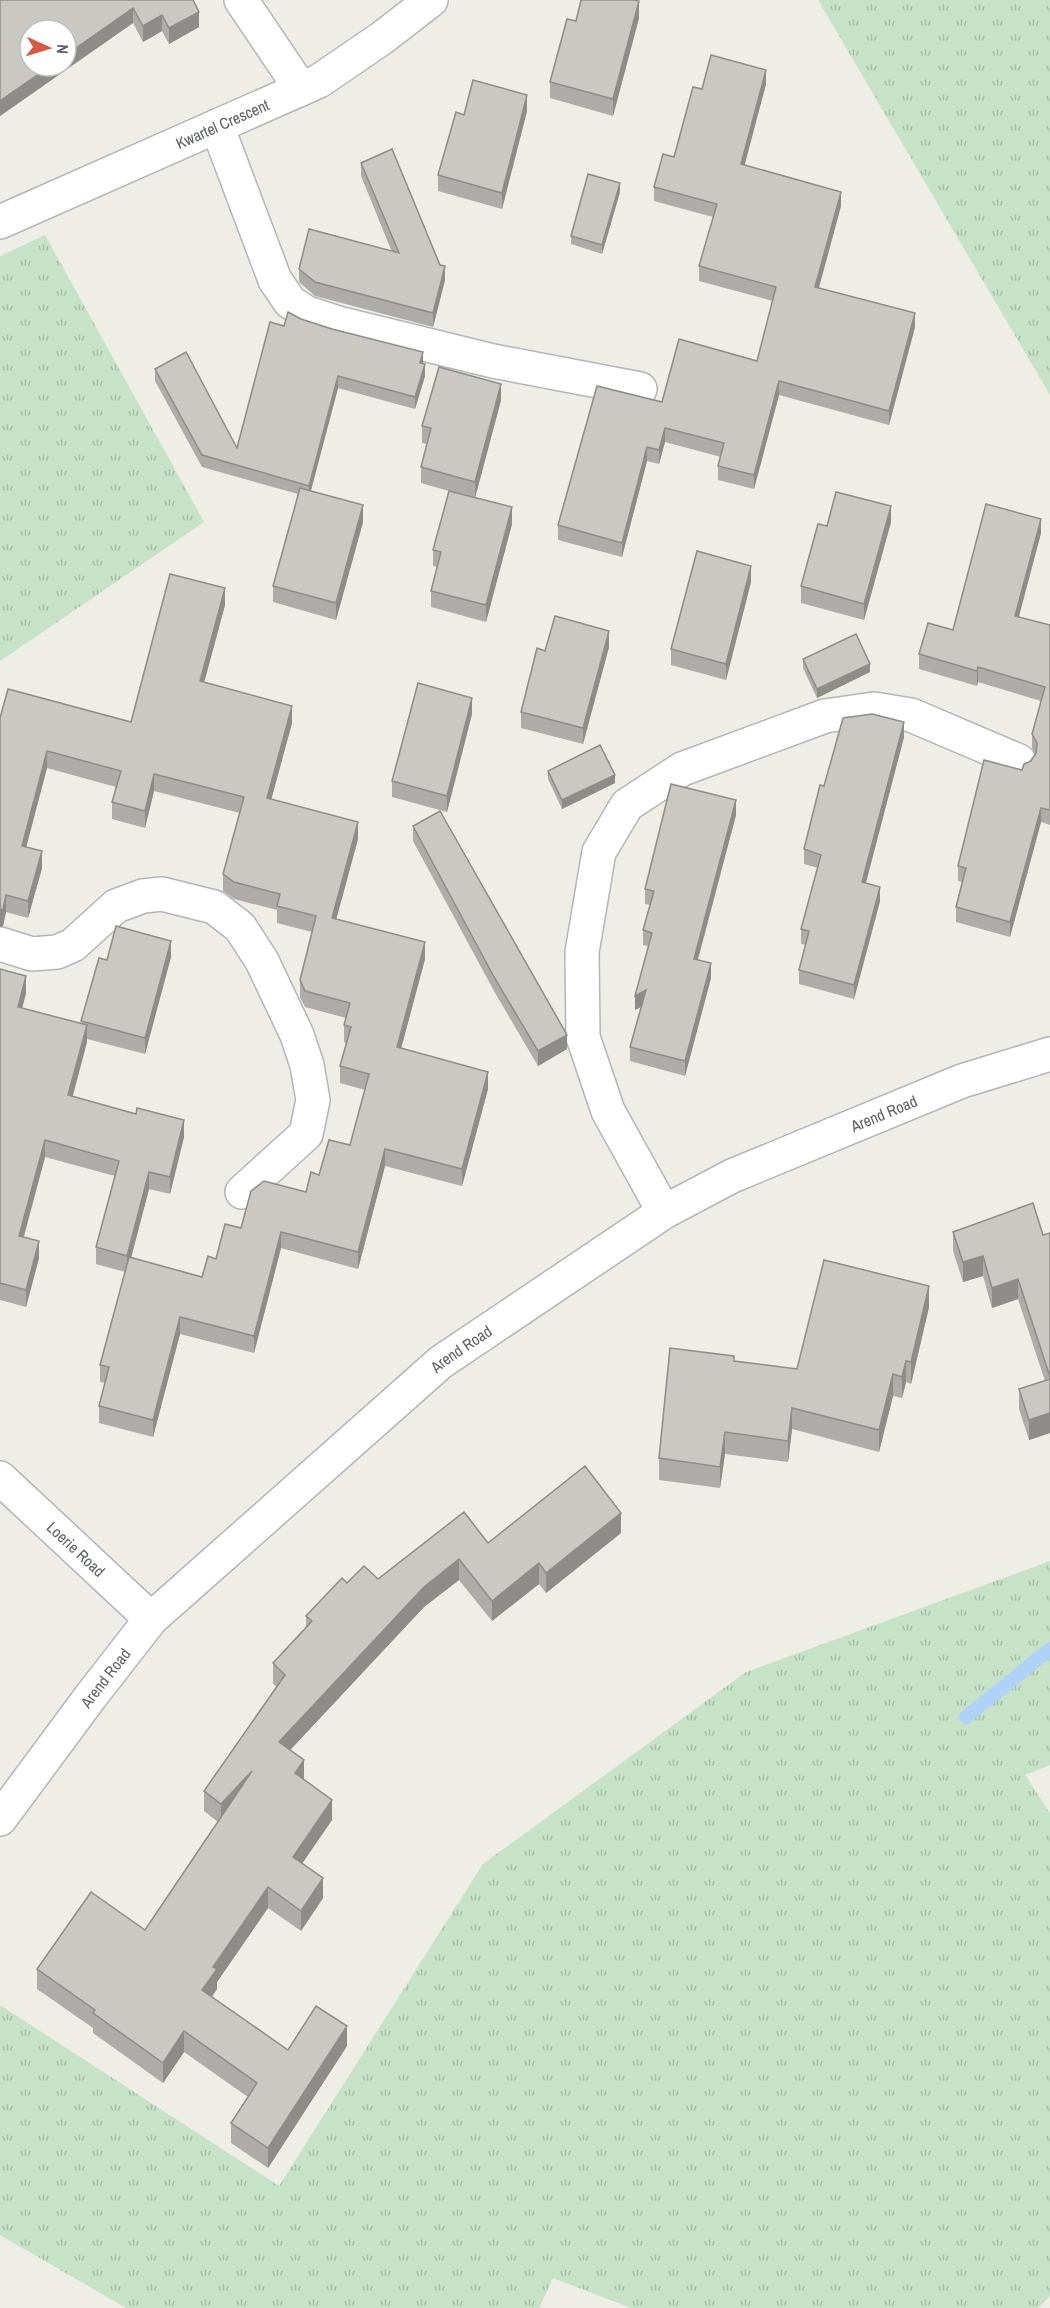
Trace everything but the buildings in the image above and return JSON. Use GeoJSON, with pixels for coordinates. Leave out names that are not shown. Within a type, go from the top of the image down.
{"type":"FeatureCollection","features":[{"type":"Feature","properties":{"kind":"street"},"geometry":{"type":"LineString","coordinates":[[241,0],[301,88]]}},
{"type":"Feature","properties":{"kind":"street","name":"Kwartel Crescent"},"geometry":{"type":"LineString","coordinates":[[0,222],[319,81],[382,38],[431,0]]}},
{"type":"Feature","properties":{"kind":"street"},"geometry":{"type":"LineString","coordinates":[[217,126],[274,280],[290,302],[308,313],[338,323],[493,361],[640,389]]}},
{"type":"Feature","properties":{"kind":"street"},"geometry":{"type":"LineString","coordinates":[[664,1212],[608,1111],[583,1037],[582,952],[599,852],[627,805],[682,769],[825,716],[874,710],[911,715],[1019,761]]}},
{"type":"Feature","properties":{"kind":"street"},"geometry":{"type":"LineString","coordinates":[[0,944],[32,954],[57,952],[73,945],[116,906],[153,895],[186,899],[214,907],[240,927],[262,961],[297,1035],[307,1065],[313,1100],[306,1134],[242,1192]]}},
{"type":"Feature","properties":{"kind":"street","name":"Arend Road"},"geometry":{"type":"LineString","coordinates":[[0,1819],[151,1619],[441,1362],[664,1212],[732,1176],[962,1081],[1050,1054]]}},
{"type":"Feature","properties":{"kind":"street","name":"Loerie Road"},"geometry":{"type":"LineString","coordinates":[[0,1478],[151,1619]]}},
{"type":"Feature","properties":{"kind":"green space"},"geometry":{"type":"Polygon","coordinates":[[[818,0],[1050,0],[1050,395],[818,0]]]}},
{"type":"Feature","properties":{"kind":"green space"},"geometry":{"type":"Polygon","coordinates":[[[45,235],[204,522],[0,661],[0,256],[45,235]]]}},
{"type":"Feature","properties":{"kind":"green space"},"geometry":{"type":"Polygon","coordinates":[[[1050,1561],[1050,1765],[1025,1775],[1050,1813],[1050,2296],[1038,2308],[631,2308],[553,2278],[539,2308],[126,2308],[0,2235],[0,2005],[279,2186],[483,1864],[746,1672],[1050,1561]]]}},
{"type":"Feature","properties":{"kind":"waterway"},"geometry":{"type":"LineString","coordinates":[[966,1717],[1050,1649]]}}]}
